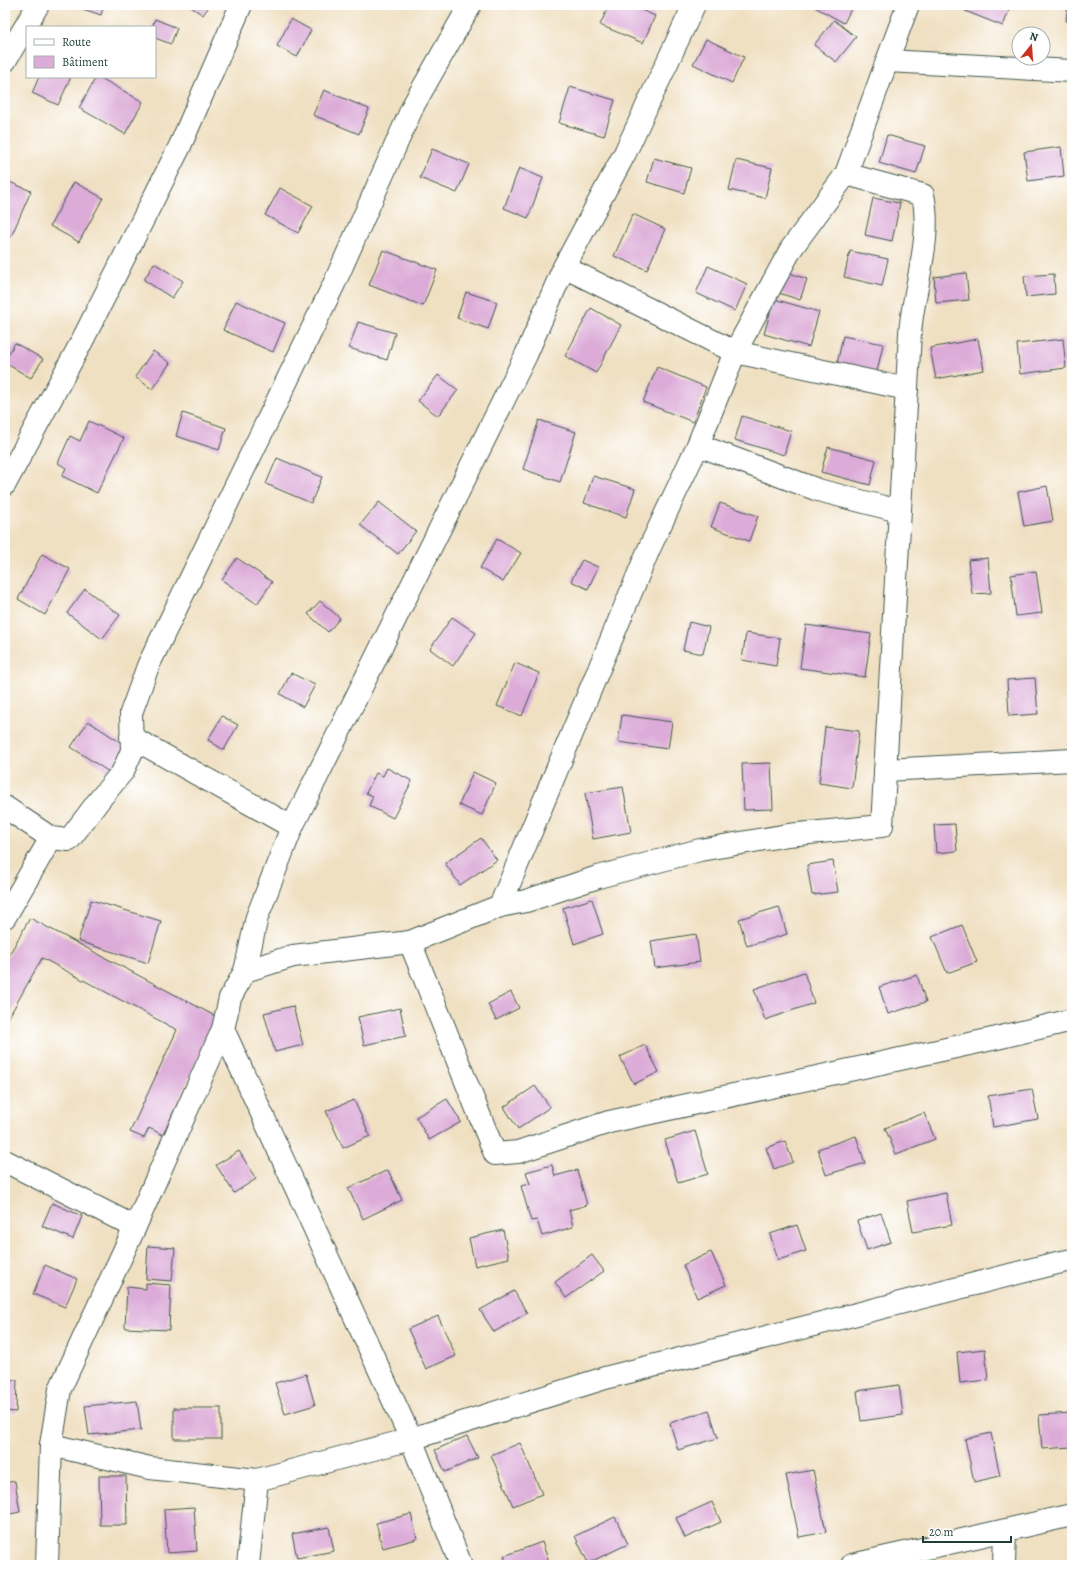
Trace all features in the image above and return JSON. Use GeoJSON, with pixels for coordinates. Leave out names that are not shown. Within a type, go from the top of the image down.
{"type":"FeatureCollection","features":[{"type":"Feature","properties":{"kind":"street"},"geometry":{"type":"LineString","coordinates":[[5,61],[38,5]]}},
{"type":"Feature","properties":{"kind":"street"},"geometry":{"type":"LineString","coordinates":[[5,484],[81,343],[180,146],[241,5]]}},
{"type":"Feature","properties":{"kind":"street"},"geometry":{"type":"LineString","coordinates":[[5,807],[51,838],[69,840],[123,771],[132,751],[131,713],[148,666],[334,284],[414,104],[470,5]]}},
{"type":"Feature","properties":{"kind":"street"},"geometry":{"type":"LineString","coordinates":[[47,1565],[51,1445],[60,1389],[135,1227],[223,1029],[230,998],[245,971],[257,917],[292,827],[526,355],[564,267],[625,153],[694,5]]}},
{"type":"Feature","properties":{"kind":"street"},"geometry":{"type":"LineString","coordinates":[[500,906],[646,556],[698,445],[735,352],[791,249],[846,174],[908,5]]}},
{"type":"Feature","properties":{"kind":"street"},"geometry":{"type":"LineString","coordinates":[[887,61],[1072,71]]}},
{"type":"Feature","properties":{"kind":"street"},"geometry":{"type":"LineString","coordinates":[[245,971],[293,956],[410,942],[500,906],[526,901],[598,877],[700,850],[788,835],[882,826],[899,511],[911,325],[923,256],[926,210],[923,195],[846,174]]}},
{"type":"Feature","properties":{"kind":"street"},"geometry":{"type":"LineString","coordinates":[[564,267],[735,352],[907,389]]}},
{"type":"Feature","properties":{"kind":"street"},"geometry":{"type":"LineString","coordinates":[[698,445],[818,490],[899,511]]}},
{"type":"Feature","properties":{"kind":"street"},"geometry":{"type":"LineString","coordinates":[[131,737],[292,827]]}},
{"type":"Feature","properties":{"kind":"street"},"geometry":{"type":"LineString","coordinates":[[885,770],[1072,760]]}},
{"type":"Feature","properties":{"kind":"street"},"geometry":{"type":"LineString","coordinates":[[5,917],[51,838]]}},
{"type":"Feature","properties":{"kind":"street"},"geometry":{"type":"LineString","coordinates":[[410,942],[495,1154],[518,1152],[609,1122],[982,1042],[1072,1020]]}},
{"type":"Feature","properties":{"kind":"street"},"geometry":{"type":"LineString","coordinates":[[223,1029],[411,1439],[461,1565]]}},
{"type":"Feature","properties":{"kind":"street"},"geometry":{"type":"LineString","coordinates":[[5,1161],[135,1227]]}},
{"type":"Feature","properties":{"kind":"street"},"geometry":{"type":"LineString","coordinates":[[51,1445],[150,1468],[257,1480],[411,1439],[605,1378],[1072,1260]]}},
{"type":"Feature","properties":{"kind":"street"},"geometry":{"type":"LineString","coordinates":[[248,1565],[257,1480]]}},
{"type":"Feature","properties":{"kind":"street"},"geometry":{"type":"LineString","coordinates":[[852,1565],[1072,1515]]}},
{"type":"Feature","properties":{"kind":"street"},"geometry":{"type":"LineString","coordinates":[[1004,1531],[1004,1565]]}},
{"type":"Feature","properties":{"kind":"building"},"geometry":{"type":"Polygon","coordinates":[[[85,5],[104,5],[101,15],[83,9],[85,5]]]}},
{"type":"Feature","properties":{"kind":"building"},"geometry":{"type":"Polygon","coordinates":[[[188,5],[210,5],[203,15],[188,5]]]}},
{"type":"Feature","properties":{"kind":"building"},"geometry":{"type":"Polygon","coordinates":[[[609,5],[630,5],[655,16],[643,43],[600,25],[609,5]]]}},
{"type":"Feature","properties":{"kind":"building"},"geometry":{"type":"Polygon","coordinates":[[[811,5],[853,5],[844,23],[811,5]]]}},
{"type":"Feature","properties":{"kind":"building"},"geometry":{"type":"Polygon","coordinates":[[[968,5],[1011,5],[1003,26],[965,11],[968,5]]]}},
{"type":"Feature","properties":{"kind":"building"},"geometry":{"type":"Polygon","coordinates":[[[1068,5],[1072,5],[1072,21],[1066,21],[1068,5]]]}},
{"type":"Feature","properties":{"kind":"building"},"geometry":{"type":"Polygon","coordinates":[[[155,19],[177,28],[171,44],[156,38],[156,26],[152,26],[155,19]]]}},
{"type":"Feature","properties":{"kind":"building"},"geometry":{"type":"Polygon","coordinates":[[[291,19],[311,30],[297,57],[277,46],[291,19]]]}},
{"type":"Feature","properties":{"kind":"building"},"geometry":{"type":"Polygon","coordinates":[[[834,20],[856,37],[836,62],[814,45],[834,20]]]}},
{"type":"Feature","properties":{"kind":"building"},"geometry":{"type":"Polygon","coordinates":[[[706,39],[744,57],[732,83],[693,64],[706,39]]]}},
{"type":"Feature","properties":{"kind":"building"},"geometry":{"type":"Polygon","coordinates":[[[39,78],[71,78],[58,105],[32,93],[39,78]]]}},
{"type":"Feature","properties":{"kind":"building"},"geometry":{"type":"Polygon","coordinates":[[[95,78],[101,78],[143,102],[125,134],[79,108],[95,78]]]}},
{"type":"Feature","properties":{"kind":"building"},"geometry":{"type":"Polygon","coordinates":[[[570,87],[615,100],[604,136],[559,123],[570,87]]]}},
{"type":"Feature","properties":{"kind":"building"},"geometry":{"type":"Polygon","coordinates":[[[324,90],[369,109],[359,134],[313,115],[324,90]]]}},
{"type":"Feature","properties":{"kind":"building"},"geometry":{"type":"Polygon","coordinates":[[[887,135],[925,146],[916,174],[879,163],[887,135]]]}},
{"type":"Feature","properties":{"kind":"building"},"geometry":{"type":"Polygon","coordinates":[[[1061,147],[1064,176],[1028,181],[1024,152],[1061,147]]]}},
{"type":"Feature","properties":{"kind":"building"},"geometry":{"type":"Polygon","coordinates":[[[432,149],[469,164],[457,193],[420,178],[432,149]]]}},
{"type":"Feature","properties":{"kind":"building"},"geometry":{"type":"Polygon","coordinates":[[[654,158],[691,168],[684,193],[647,182],[654,158]]]}},
{"type":"Feature","properties":{"kind":"building"},"geometry":{"type":"Polygon","coordinates":[[[736,160],[772,168],[765,198],[729,190],[736,160]]]}},
{"type":"Feature","properties":{"kind":"building"},"geometry":{"type":"Polygon","coordinates":[[[519,168],[543,178],[528,218],[504,208],[519,168]]]}},
{"type":"Feature","properties":{"kind":"building"},"geometry":{"type":"Polygon","coordinates":[[[5,180],[31,191],[11,237],[5,235],[5,180]]]}},
{"type":"Feature","properties":{"kind":"building"},"geometry":{"type":"Polygon","coordinates":[[[74,182],[103,198],[79,242],[50,226],[74,182]]]}},
{"type":"Feature","properties":{"kind":"building"},"geometry":{"type":"Polygon","coordinates":[[[280,188],[313,206],[298,233],[265,215],[280,188]]]}},
{"type":"Feature","properties":{"kind":"building"},"geometry":{"type":"Polygon","coordinates":[[[873,198],[900,203],[892,241],[865,235],[873,198]]]}},
{"type":"Feature","properties":{"kind":"building"},"geometry":{"type":"Polygon","coordinates":[[[633,214],[665,229],[647,270],[614,256],[633,214]]]}},
{"type":"Feature","properties":{"kind":"building"},"geometry":{"type":"Polygon","coordinates":[[[383,250],[437,270],[423,306],[369,285],[383,250]]]}},
{"type":"Feature","properties":{"kind":"building"},"geometry":{"type":"Polygon","coordinates":[[[850,251],[888,259],[882,286],[844,277],[850,251]]]}},
{"type":"Feature","properties":{"kind":"building"},"geometry":{"type":"Polygon","coordinates":[[[154,263],[183,281],[172,298],[144,280],[154,263]]]}},
{"type":"Feature","properties":{"kind":"building"},"geometry":{"type":"Polygon","coordinates":[[[708,266],[747,284],[735,311],[696,293],[708,266]]]}},
{"type":"Feature","properties":{"kind":"building"},"geometry":{"type":"Polygon","coordinates":[[[783,271],[807,279],[800,300],[776,292],[783,271]]]}},
{"type":"Feature","properties":{"kind":"building"},"geometry":{"type":"Polygon","coordinates":[[[966,273],[969,300],[936,303],[934,277],[966,273]]]}},
{"type":"Feature","properties":{"kind":"building"},"geometry":{"type":"Polygon","coordinates":[[[1054,274],[1055,294],[1026,297],[1024,276],[1054,274]]]}},
{"type":"Feature","properties":{"kind":"building"},"geometry":{"type":"Polygon","coordinates":[[[466,292],[497,302],[488,329],[457,318],[466,292]]]}},
{"type":"Feature","properties":{"kind":"building"},"geometry":{"type":"Polygon","coordinates":[[[774,299],[819,312],[809,347],[764,334],[774,299]]]}},
{"type":"Feature","properties":{"kind":"building"},"geometry":{"type":"Polygon","coordinates":[[[236,301],[285,323],[273,352],[223,330],[236,301]]]}},
{"type":"Feature","properties":{"kind":"building"},"geometry":{"type":"Polygon","coordinates":[[[591,308],[621,325],[596,373],[565,356],[591,308]]]}},
{"type":"Feature","properties":{"kind":"building"},"geometry":{"type":"Polygon","coordinates":[[[358,322],[395,333],[387,360],[349,348],[358,322]]]}},
{"type":"Feature","properties":{"kind":"building"},"geometry":{"type":"Polygon","coordinates":[[[843,336],[883,344],[877,372],[837,364],[843,336]]]}},
{"type":"Feature","properties":{"kind":"building"},"geometry":{"type":"Polygon","coordinates":[[[978,339],[984,370],[936,379],[930,348],[978,339]]]}},
{"type":"Feature","properties":{"kind":"building"},"geometry":{"type":"Polygon","coordinates":[[[1063,339],[1066,368],[1020,374],[1017,344],[1063,339]]]}},
{"type":"Feature","properties":{"kind":"building"},"geometry":{"type":"Polygon","coordinates":[[[15,343],[43,359],[31,378],[5,363],[5,360],[15,343]]]}},
{"type":"Feature","properties":{"kind":"building"},"geometry":{"type":"Polygon","coordinates":[[[153,351],[170,363],[152,389],[135,377],[153,351]]]}},
{"type":"Feature","properties":{"kind":"building"},"geometry":{"type":"Polygon","coordinates":[[[657,367],[706,387],[693,422],[643,402],[657,367]]]}},
{"type":"Feature","properties":{"kind":"building"},"geometry":{"type":"Polygon","coordinates":[[[438,375],[458,390],[438,416],[418,401],[438,375]]]}},
{"type":"Feature","properties":{"kind":"building"},"geometry":{"type":"Polygon","coordinates":[[[183,413],[226,428],[219,450],[176,436],[183,413]]]}},
{"type":"Feature","properties":{"kind":"building"},"geometry":{"type":"Polygon","coordinates":[[[742,416],[791,431],[784,455],[735,440],[742,416]]]}},
{"type":"Feature","properties":{"kind":"building"},"geometry":{"type":"Polygon","coordinates":[[[539,420],[576,432],[560,482],[523,469],[539,420]]]}},
{"type":"Feature","properties":{"kind":"building"},"geometry":{"type":"Polygon","coordinates":[[[89,421],[124,438],[97,493],[62,476],[66,468],[58,463],[70,436],[80,441],[89,421]]]}},
{"type":"Feature","properties":{"kind":"building"},"geometry":{"type":"Polygon","coordinates":[[[828,447],[876,460],[870,485],[821,472],[828,447]]]}},
{"type":"Feature","properties":{"kind":"building"},"geometry":{"type":"Polygon","coordinates":[[[277,458],[322,477],[311,503],[266,484],[277,458]]]}},
{"type":"Feature","properties":{"kind":"building"},"geometry":{"type":"Polygon","coordinates":[[[593,476],[635,489],[626,517],[584,503],[593,476]]]}},
{"type":"Feature","properties":{"kind":"building"},"geometry":{"type":"Polygon","coordinates":[[[1047,486],[1053,521],[1024,526],[1018,492],[1047,486]]]}},
{"type":"Feature","properties":{"kind":"building"},"geometry":{"type":"Polygon","coordinates":[[[379,502],[416,531],[398,554],[360,525],[379,502]]]}},
{"type":"Feature","properties":{"kind":"building"},"geometry":{"type":"Polygon","coordinates":[[[720,503],[758,516],[749,541],[711,527],[720,503]]]}},
{"type":"Feature","properties":{"kind":"building"},"geometry":{"type":"Polygon","coordinates":[[[497,539],[521,553],[503,582],[480,568],[497,539]]]}},
{"type":"Feature","properties":{"kind":"building"},"geometry":{"type":"Polygon","coordinates":[[[42,554],[70,569],[45,615],[18,599],[42,554]]]}},
{"type":"Feature","properties":{"kind":"building"},"geometry":{"type":"Polygon","coordinates":[[[237,558],[272,582],[257,604],[222,580],[237,558]]]}},
{"type":"Feature","properties":{"kind":"building"},"geometry":{"type":"Polygon","coordinates":[[[988,558],[991,593],[972,594],[968,560],[988,558]]]}},
{"type":"Feature","properties":{"kind":"building"},"geometry":{"type":"Polygon","coordinates":[[[582,560],[598,567],[588,589],[571,581],[582,560]]]}},
{"type":"Feature","properties":{"kind":"building"},"geometry":{"type":"Polygon","coordinates":[[[1036,571],[1042,613],[1016,616],[1011,575],[1036,571]]]}},
{"type":"Feature","properties":{"kind":"building"},"geometry":{"type":"Polygon","coordinates":[[[85,589],[120,615],[102,639],[67,613],[85,589]]]}},
{"type":"Feature","properties":{"kind":"building"},"geometry":{"type":"Polygon","coordinates":[[[320,601],[340,618],[328,632],[308,614],[320,601]]]}},
{"type":"Feature","properties":{"kind":"building"},"geometry":{"type":"Polygon","coordinates":[[[452,617],[476,633],[453,666],[430,649],[452,617]]]}},
{"type":"Feature","properties":{"kind":"building"},"geometry":{"type":"Polygon","coordinates":[[[689,622],[709,627],[703,654],[683,650],[689,622]]]}},
{"type":"Feature","properties":{"kind":"building"},"geometry":{"type":"Polygon","coordinates":[[[806,625],[871,634],[865,677],[800,668],[806,625]]]}},
{"type":"Feature","properties":{"kind":"building"},"geometry":{"type":"Polygon","coordinates":[[[746,633],[780,638],[776,666],[742,660],[746,633]]]}},
{"type":"Feature","properties":{"kind":"building"},"geometry":{"type":"Polygon","coordinates":[[[515,663],[539,673],[522,716],[497,706],[515,663]]]}},
{"type":"Feature","properties":{"kind":"building"},"geometry":{"type":"Polygon","coordinates":[[[291,673],[315,685],[303,707],[280,694],[291,673]]]}},
{"type":"Feature","properties":{"kind":"building"},"geometry":{"type":"Polygon","coordinates":[[[1035,678],[1038,714],[1009,716],[1007,680],[1035,678]]]}},
{"type":"Feature","properties":{"kind":"building"},"geometry":{"type":"Polygon","coordinates":[[[622,715],[672,722],[668,749],[618,742],[622,715]]]}},
{"type":"Feature","properties":{"kind":"building"},"geometry":{"type":"Polygon","coordinates":[[[222,716],[238,725],[224,750],[208,740],[222,716]]]}},
{"type":"Feature","properties":{"kind":"building"},"geometry":{"type":"Polygon","coordinates":[[[88,721],[126,746],[109,772],[71,747],[88,721]]]}},
{"type":"Feature","properties":{"kind":"building"},"geometry":{"type":"Polygon","coordinates":[[[825,727],[859,731],[852,788],[819,783],[825,727]]]}},
{"type":"Feature","properties":{"kind":"building"},"geometry":{"type":"Polygon","coordinates":[[[771,763],[773,809],[744,810],[742,764],[771,763]]]}},
{"type":"Feature","properties":{"kind":"building"},"geometry":{"type":"Polygon","coordinates":[[[387,768],[412,781],[393,818],[369,806],[373,796],[366,793],[376,773],[383,776],[387,768]]]}},
{"type":"Feature","properties":{"kind":"building"},"geometry":{"type":"Polygon","coordinates":[[[473,772],[496,783],[482,815],[459,805],[473,772]]]}},
{"type":"Feature","properties":{"kind":"building"},"geometry":{"type":"Polygon","coordinates":[[[623,787],[631,832],[593,839],[585,793],[623,787]]]}},
{"type":"Feature","properties":{"kind":"building"},"geometry":{"type":"Polygon","coordinates":[[[955,824],[957,851],[936,853],[934,825],[955,824]]]}},
{"type":"Feature","properties":{"kind":"building"},"geometry":{"type":"Polygon","coordinates":[[[481,838],[497,860],[460,885],[445,863],[481,838]]]}},
{"type":"Feature","properties":{"kind":"building"},"geometry":{"type":"Polygon","coordinates":[[[833,861],[838,892],[812,895],[807,865],[833,861]]]}},
{"type":"Feature","properties":{"kind":"building"},"geometry":{"type":"Polygon","coordinates":[[[592,899],[603,934],[574,944],[563,908],[592,899]]]}},
{"type":"Feature","properties":{"kind":"building"},"geometry":{"type":"Polygon","coordinates":[[[91,900],[161,921],[148,963],[78,941],[91,900]]]}},
{"type":"Feature","properties":{"kind":"building"},"geometry":{"type":"Polygon","coordinates":[[[779,907],[787,934],[747,946],[739,919],[779,907]]]}},
{"type":"Feature","properties":{"kind":"building"},"geometry":{"type":"Polygon","coordinates":[[[30,918],[217,1017],[163,1135],[149,1128],[144,1138],[130,1132],[177,1030],[42,958],[5,1024],[5,962],[30,918]]]}},
{"type":"Feature","properties":{"kind":"building"},"geometry":{"type":"Polygon","coordinates":[[[962,925],[977,962],[947,973],[932,937],[962,925]]]}},
{"type":"Feature","properties":{"kind":"building"},"geometry":{"type":"Polygon","coordinates":[[[696,934],[700,962],[655,968],[651,941],[696,934]]]}},
{"type":"Feature","properties":{"kind":"building"},"geometry":{"type":"Polygon","coordinates":[[[804,972],[814,1003],[765,1020],[754,989],[804,972]]]}},
{"type":"Feature","properties":{"kind":"building"},"geometry":{"type":"Polygon","coordinates":[[[917,975],[926,1002],[888,1014],[879,987],[917,975]]]}},
{"type":"Feature","properties":{"kind":"building"},"geometry":{"type":"Polygon","coordinates":[[[511,992],[519,1008],[496,1020],[488,1004],[511,992]]]}},
{"type":"Feature","properties":{"kind":"building"},"geometry":{"type":"Polygon","coordinates":[[[293,1006],[303,1045],[275,1052],[264,1013],[293,1006]]]}},
{"type":"Feature","properties":{"kind":"building"},"geometry":{"type":"Polygon","coordinates":[[[400,1008],[406,1036],[364,1045],[358,1017],[400,1008]]]}},
{"type":"Feature","properties":{"kind":"building"},"geometry":{"type":"Polygon","coordinates":[[[645,1045],[659,1072],[634,1084],[620,1057],[645,1045]]]}},
{"type":"Feature","properties":{"kind":"building"},"geometry":{"type":"Polygon","coordinates":[[[535,1086],[550,1107],[518,1129],[504,1107],[535,1086]]]}},
{"type":"Feature","properties":{"kind":"building"},"geometry":{"type":"Polygon","coordinates":[[[1032,1089],[1038,1119],[993,1127],[988,1096],[1032,1089]]]}},
{"type":"Feature","properties":{"kind":"building"},"geometry":{"type":"Polygon","coordinates":[[[447,1099],[461,1122],[429,1140],[416,1117],[447,1099]]]}},
{"type":"Feature","properties":{"kind":"building"},"geometry":{"type":"Polygon","coordinates":[[[354,1100],[370,1136],[343,1148],[326,1111],[354,1100]]]}},
{"type":"Feature","properties":{"kind":"building"},"geometry":{"type":"Polygon","coordinates":[[[924,1113],[935,1139],[896,1154],[885,1128],[924,1113]]]}},
{"type":"Feature","properties":{"kind":"building"},"geometry":{"type":"Polygon","coordinates":[[[5,1117],[9,1119],[5,1128],[5,1117]]]}},
{"type":"Feature","properties":{"kind":"building"},"geometry":{"type":"Polygon","coordinates":[[[695,1131],[708,1174],[678,1183],[665,1140],[695,1131]]]}},
{"type":"Feature","properties":{"kind":"building"},"geometry":{"type":"Polygon","coordinates":[[[856,1136],[865,1163],[826,1175],[818,1149],[856,1136]]]}},
{"type":"Feature","properties":{"kind":"building"},"geometry":{"type":"Polygon","coordinates":[[[785,1141],[793,1162],[774,1169],[766,1148],[785,1141]]]}},
{"type":"Feature","properties":{"kind":"building"},"geometry":{"type":"Polygon","coordinates":[[[239,1151],[256,1179],[234,1193],[216,1165],[239,1151]]]}},
{"type":"Feature","properties":{"kind":"building"},"geometry":{"type":"Polygon","coordinates":[[[552,1165],[555,1176],[577,1170],[587,1205],[569,1210],[573,1227],[542,1236],[537,1220],[531,1221],[521,1186],[530,1184],[526,1172],[552,1165]]]}},
{"type":"Feature","properties":{"kind":"building"},"geometry":{"type":"Polygon","coordinates":[[[388,1170],[402,1200],[363,1219],[348,1188],[388,1170]]]}},
{"type":"Feature","properties":{"kind":"building"},"geometry":{"type":"Polygon","coordinates":[[[946,1193],[952,1225],[913,1232],[907,1201],[946,1193]]]}},
{"type":"Feature","properties":{"kind":"building"},"geometry":{"type":"Polygon","coordinates":[[[52,1203],[82,1216],[73,1239],[42,1226],[52,1203]]]}},
{"type":"Feature","properties":{"kind":"building"},"geometry":{"type":"Polygon","coordinates":[[[881,1213],[891,1242],[867,1250],[857,1221],[881,1213]]]}},
{"type":"Feature","properties":{"kind":"building"},"geometry":{"type":"Polygon","coordinates":[[[797,1225],[806,1251],[778,1260],[770,1234],[797,1225]]]}},
{"type":"Feature","properties":{"kind":"building"},"geometry":{"type":"Polygon","coordinates":[[[503,1230],[509,1258],[475,1266],[469,1238],[503,1230]]]}},
{"type":"Feature","properties":{"kind":"building"},"geometry":{"type":"Polygon","coordinates":[[[148,1246],[175,1248],[172,1281],[146,1279],[148,1246]]]}},
{"type":"Feature","properties":{"kind":"building"},"geometry":{"type":"Polygon","coordinates":[[[711,1252],[726,1285],[697,1298],[683,1265],[711,1252]]]}},
{"type":"Feature","properties":{"kind":"building"},"geometry":{"type":"Polygon","coordinates":[[[592,1255],[604,1271],[566,1298],[555,1282],[592,1255]]]}},
{"type":"Feature","properties":{"kind":"building"},"geometry":{"type":"Polygon","coordinates":[[[45,1265],[77,1279],[65,1307],[33,1294],[45,1265]]]}},
{"type":"Feature","properties":{"kind":"building"},"geometry":{"type":"Polygon","coordinates":[[[146,1283],[171,1285],[169,1330],[125,1328],[127,1287],[146,1289],[146,1283]]]}},
{"type":"Feature","properties":{"kind":"building"},"geometry":{"type":"Polygon","coordinates":[[[514,1291],[527,1313],[494,1332],[480,1310],[514,1291]]]}},
{"type":"Feature","properties":{"kind":"building"},"geometry":{"type":"Polygon","coordinates":[[[438,1316],[456,1356],[426,1369],[408,1329],[438,1316]]]}},
{"type":"Feature","properties":{"kind":"building"},"geometry":{"type":"Polygon","coordinates":[[[985,1349],[988,1380],[960,1383],[957,1352],[985,1349]]]}},
{"type":"Feature","properties":{"kind":"building"},"geometry":{"type":"Polygon","coordinates":[[[306,1374],[315,1405],[285,1414],[275,1383],[306,1374]]]}},
{"type":"Feature","properties":{"kind":"building"},"geometry":{"type":"Polygon","coordinates":[[[5,1379],[17,1380],[16,1412],[5,1411],[5,1379]]]}},
{"type":"Feature","properties":{"kind":"building"},"geometry":{"type":"Polygon","coordinates":[[[899,1385],[903,1415],[861,1421],[857,1391],[899,1385]]]}},
{"type":"Feature","properties":{"kind":"building"},"geometry":{"type":"Polygon","coordinates":[[[137,1401],[141,1430],[89,1435],[85,1406],[137,1401]]]}},
{"type":"Feature","properties":{"kind":"building"},"geometry":{"type":"Polygon","coordinates":[[[174,1408],[221,1408],[221,1439],[174,1439],[174,1408]]]}},
{"type":"Feature","properties":{"kind":"building"},"geometry":{"type":"Polygon","coordinates":[[[709,1410],[718,1438],[678,1450],[670,1423],[709,1410]]]}},
{"type":"Feature","properties":{"kind":"building"},"geometry":{"type":"Polygon","coordinates":[[[1072,1413],[1072,1447],[1042,1449],[1039,1415],[1072,1413]]]}},
{"type":"Feature","properties":{"kind":"building"},"geometry":{"type":"Polygon","coordinates":[[[991,1433],[1000,1476],[974,1482],[965,1439],[991,1433]]]}},
{"type":"Feature","properties":{"kind":"building"},"geometry":{"type":"Polygon","coordinates":[[[467,1436],[478,1458],[445,1472],[435,1450],[467,1436]]]}},
{"type":"Feature","properties":{"kind":"building"},"geometry":{"type":"Polygon","coordinates":[[[520,1443],[542,1494],[513,1506],[491,1455],[520,1443]]]}},
{"type":"Feature","properties":{"kind":"building"},"geometry":{"type":"Polygon","coordinates":[[[813,1470],[826,1532],[799,1537],[786,1475],[813,1470]]]}},
{"type":"Feature","properties":{"kind":"building"},"geometry":{"type":"Polygon","coordinates":[[[99,1476],[126,1476],[127,1525],[100,1525],[99,1476]]]}},
{"type":"Feature","properties":{"kind":"building"},"geometry":{"type":"Polygon","coordinates":[[[15,1481],[20,1512],[5,1515],[5,1483],[15,1481]]]}},
{"type":"Feature","properties":{"kind":"building"},"geometry":{"type":"Polygon","coordinates":[[[712,1502],[721,1522],[685,1538],[676,1518],[712,1502]]]}},
{"type":"Feature","properties":{"kind":"building"},"geometry":{"type":"Polygon","coordinates":[[[194,1507],[197,1551],[167,1553],[164,1509],[194,1507]]]}},
{"type":"Feature","properties":{"kind":"building"},"geometry":{"type":"Polygon","coordinates":[[[411,1514],[417,1539],[383,1548],[376,1523],[411,1514]]]}},
{"type":"Feature","properties":{"kind":"building"},"geometry":{"type":"Polygon","coordinates":[[[615,1517],[628,1544],[588,1563],[575,1536],[615,1517]]]}},
{"type":"Feature","properties":{"kind":"building"},"geometry":{"type":"Polygon","coordinates":[[[329,1527],[334,1551],[297,1558],[292,1534],[329,1527]]]}},
{"type":"Feature","properties":{"kind":"building"},"geometry":{"type":"Polygon","coordinates":[[[542,1542],[550,1565],[507,1565],[504,1556],[542,1542]]]}}]}
